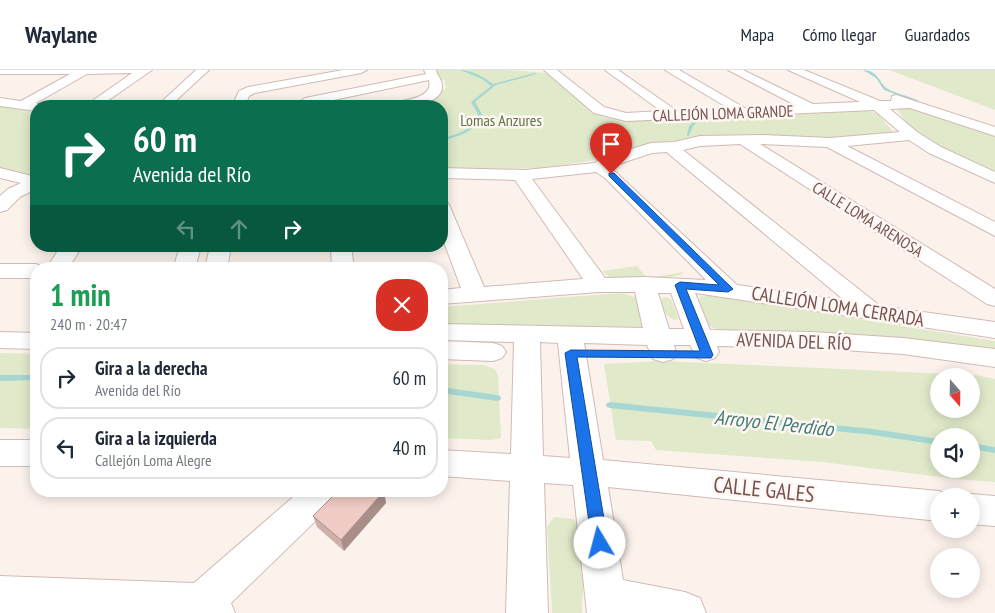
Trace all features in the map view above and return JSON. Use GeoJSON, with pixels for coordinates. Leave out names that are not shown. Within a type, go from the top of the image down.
{"type":"FeatureCollection","features":[{"type":"Feature","properties":{"kind":"street"},"geometry":{"type":"LineString","coordinates":[[0,70],[145,70]]}},
{"type":"Feature","properties":{"kind":"street"},"geometry":{"type":"LineString","coordinates":[[0,82],[25,70]]}},
{"type":"Feature","properties":{"kind":"street"},"geometry":{"type":"LineString","coordinates":[[39,100],[85,70]]}},
{"type":"Feature","properties":{"kind":"street"},"geometry":{"type":"LineString","coordinates":[[101,100],[145,70]]}},
{"type":"Feature","properties":{"kind":"street"},"geometry":{"type":"LineString","coordinates":[[170,100],[203,70]]}},
{"type":"Feature","properties":{"kind":"street"},"geometry":{"type":"LineString","coordinates":[[242,100],[247,92],[263,86],[306,78],[319,79],[361,70]]}},
{"type":"Feature","properties":{"kind":"street"},"geometry":{"type":"LineString","coordinates":[[547,70],[568,70]]}},
{"type":"Feature","properties":{"kind":"street","name":"CALLEJÓN LOMA GRANDE"},"geometry":{"type":"LineString","coordinates":[[547,70],[592,106],[626,117],[911,104]]}},
{"type":"Feature","properties":{"kind":"street"},"geometry":{"type":"LineString","coordinates":[[611,70],[676,116]]}},
{"type":"Feature","properties":{"kind":"street"},"geometry":{"type":"LineString","coordinates":[[671,70],[745,113]]}},
{"type":"Feature","properties":{"kind":"street"},"geometry":{"type":"LineString","coordinates":[[734,70],[813,109]]}},
{"type":"Feature","properties":{"kind":"street"},"geometry":{"type":"LineString","coordinates":[[794,70],[878,105],[912,135],[935,150],[995,178]]}},
{"type":"Feature","properties":{"kind":"street"},"geometry":{"type":"LineString","coordinates":[[321,100],[431,73],[436,84],[432,94],[415,100]]}},
{"type":"Feature","properties":{"kind":"street"},"geometry":{"type":"LineString","coordinates":[[246,77],[244,89],[247,92]]}},
{"type":"Feature","properties":{"kind":"street"},"geometry":{"type":"LineString","coordinates":[[305,100],[306,78]]}},
{"type":"Feature","properties":{"kind":"street"},"geometry":{"type":"LineString","coordinates":[[816,79],[911,104],[995,132]]}},
{"type":"Feature","properties":{"kind":"street"},"geometry":{"type":"LineString","coordinates":[[258,100],[263,86]]}},
{"type":"Feature","properties":{"kind":"street"},"geometry":{"type":"LineString","coordinates":[[0,102],[30,106]]}},
{"type":"Feature","properties":{"kind":"street"},"geometry":{"type":"LineString","coordinates":[[448,172],[525,175],[599,166],[608,161],[651,148],[674,147],[700,141],[741,138],[830,143],[912,135]]}},
{"type":"Feature","properties":{"kind":"street","name":"CALLE LOMA ARENOSA"},"geometry":{"type":"LineString","coordinates":[[741,138],[995,299]]}},
{"type":"Feature","properties":{"kind":"street"},"geometry":{"type":"LineString","coordinates":[[830,143],[995,230]]}},
{"type":"Feature","properties":{"kind":"street"},"geometry":{"type":"LineString","coordinates":[[674,147],[673,149],[676,152],[874,312]]}},
{"type":"Feature","properties":{"kind":"street"},"geometry":{"type":"LineString","coordinates":[[599,166],[611,174],[728,289]]}},
{"type":"Feature","properties":{"kind":"street"},"geometry":{"type":"LineString","coordinates":[[0,173],[30,180]]}},
{"type":"Feature","properties":{"kind":"street"},"geometry":{"type":"LineString","coordinates":[[525,175],[523,179],[598,285]]}},
{"type":"Feature","properties":{"kind":"street"},"geometry":{"type":"LineString","coordinates":[[0,206],[14,193],[30,185]]}},
{"type":"Feature","properties":{"kind":"street"},"geometry":{"type":"LineString","coordinates":[[448,225],[475,294]]}},
{"type":"Feature","properties":{"kind":"street"},"geometry":{"type":"LineString","coordinates":[[0,271],[30,271]]}},
{"type":"Feature","properties":{"kind":"street"},"geometry":{"type":"LineString","coordinates":[[644,284],[661,346]]}},
{"type":"Feature","properties":{"kind":"street","name":"CALLEJÓN LOMA CERRADA"},"geometry":{"type":"LineString","coordinates":[[448,296],[598,285],[680,285],[728,289],[995,330]]}},
{"type":"Feature","properties":{"kind":"street"},"geometry":{"type":"LineString","coordinates":[[680,285],[704,347]]}},
{"type":"Feature","properties":{"kind":"street"},"geometry":{"type":"LineString","coordinates":[[0,324],[30,324]]}},
{"type":"Feature","properties":{"kind":"street","name":"AVENIDA DEL RÍO"},"geometry":{"type":"LineString","coordinates":[[448,333],[527,350]]}},
{"type":"Feature","properties":{"kind":"street"},"geometry":{"type":"LineString","coordinates":[[0,340],[30,341]]}},
{"type":"Feature","properties":{"kind":"street","name":"AVENIDA DEL RÍO"},"geometry":{"type":"LineString","coordinates":[[704,347],[812,340],[903,346],[995,358]]}},
{"type":"Feature","properties":{"kind":"street","name":"AVENIDA DEL RÍO"},"geometry":{"type":"LineString","coordinates":[[448,350],[571,351],[661,346],[704,347],[929,364],[995,374]]}},
{"type":"Feature","properties":{"kind":"street"},"geometry":{"type":"LineString","coordinates":[[527,350],[527,613]]}},
{"type":"Feature","properties":{"kind":"street"},"geometry":{"type":"LineString","coordinates":[[571,351],[608,604],[685,613]]}},
{"type":"Feature","properties":{"kind":"street","name":"CALLE GALES"},"geometry":{"type":"LineString","coordinates":[[448,462],[528,451],[590,473],[930,505]]}},
{"type":"Feature","properties":{"kind":"street"},"geometry":{"type":"LineString","coordinates":[[0,453],[30,453]]}},
{"type":"Feature","properties":{"kind":"street"},"geometry":{"type":"LineString","coordinates":[[0,596],[202,610],[318,497]]}},
{"type":"Feature","properties":{"kind":"street"},"geometry":{"type":"LineString","coordinates":[[980,510],[995,511]]}},
{"type":"Feature","properties":{"kind":"green space","name":"Lomas Anzures"},"geometry":{"type":"Polygon","coordinates":[[[435,70],[508,70],[547,73],[603,117],[637,120],[683,119],[839,110],[866,111],[877,113],[895,134],[835,139],[706,136],[627,151],[595,160],[545,168],[448,170],[448,100],[427,100],[435,97],[446,88],[444,80],[440,80],[435,70]]]}},
{"type":"Feature","properties":{"kind":"green space"},"geometry":{"type":"Polygon","coordinates":[[[889,70],[995,70],[995,110],[889,70]]]}},
{"type":"Feature","properties":{"kind":"green space"},"geometry":{"type":"Polygon","coordinates":[[[0,106],[30,112],[30,175],[0,168],[0,106]]]}},
{"type":"Feature","properties":{"kind":"green space"},"geometry":{"type":"Polygon","coordinates":[[[899,107],[906,107],[995,135],[995,173],[928,141],[906,122],[898,110],[899,107]]]}},
{"type":"Feature","properties":{"kind":"green space"},"geometry":{"type":"Polygon","coordinates":[[[637,266],[647,278],[683,272],[683,274],[668,278],[612,279],[602,271],[637,266]]]}},
{"type":"Feature","properties":{"kind":"green space"},"geometry":{"type":"Polygon","coordinates":[[[621,293],[635,297],[646,326],[640,330],[448,327],[448,306],[621,293]]]}},
{"type":"Feature","properties":{"kind":"green space"},"geometry":{"type":"Polygon","coordinates":[[[710,295],[995,341],[995,354],[829,333],[717,330],[708,325],[699,301],[700,297],[710,295]]]}},
{"type":"Feature","properties":{"kind":"green space"},"geometry":{"type":"Polygon","coordinates":[[[662,298],[671,299],[678,318],[676,320],[669,317],[665,312],[662,298]]]}},
{"type":"Feature","properties":{"kind":"green space"},"geometry":{"type":"Polygon","coordinates":[[[0,353],[30,354],[30,429],[0,428],[0,353]]]}},
{"type":"Feature","properties":{"kind":"green space"},"geometry":{"type":"Polygon","coordinates":[[[660,361],[930,373],[930,418],[980,418],[980,376],[995,379],[995,482],[948,478],[980,478],[980,428],[930,428],[930,476],[822,462],[656,450],[651,441],[616,440],[604,364],[660,361]]]}},
{"type":"Feature","properties":{"kind":"green space"},"geometry":{"type":"Polygon","coordinates":[[[448,364],[483,365],[495,369],[498,376],[501,438],[492,440],[448,438],[448,364]]]}},
{"type":"Feature","properties":{"kind":"green space"},"geometry":{"type":"Polygon","coordinates":[[[554,517],[574,519],[580,529],[585,564],[582,613],[552,613],[547,527],[554,517]]]}},
{"type":"Feature","properties":{"kind":"building"},"geometry":{"type":"Polygon","coordinates":[[[332,497],[379,497],[341,540],[313,516],[332,497]]]}},
{"type":"Feature","properties":{"kind":"waterway"},"geometry":{"type":"LineString","coordinates":[[461,70],[483,78],[493,86]]}},
{"type":"Feature","properties":{"kind":"waterway"},"geometry":{"type":"LineString","coordinates":[[864,70],[877,77],[885,89],[917,101]]}},
{"type":"Feature","properties":{"kind":"waterway"},"geometry":{"type":"LineString","coordinates":[[493,86],[535,74]]}},
{"type":"Feature","properties":{"kind":"waterway"},"geometry":{"type":"LineString","coordinates":[[448,138],[465,132],[474,125],[480,114],[473,102],[493,86]]}},
{"type":"Feature","properties":{"kind":"waterway"},"geometry":{"type":"LineString","coordinates":[[688,135],[691,126],[699,119]]}},
{"type":"Feature","properties":{"kind":"waterway","name":"Arroyo El Perdido"},"geometry":{"type":"LineString","coordinates":[[0,378],[30,378]]}},
{"type":"Feature","properties":{"kind":"waterway","name":"Arroyo El Perdido"},"geometry":{"type":"LineString","coordinates":[[448,391],[497,398]]}},
{"type":"Feature","properties":{"kind":"waterway","name":"Arroyo El Perdido"},"geometry":{"type":"LineString","coordinates":[[610,405],[873,432],[930,441]]}},
{"type":"Feature","properties":{"kind":"waterway","name":"Arroyo El Perdido"},"geometry":{"type":"LineString","coordinates":[[980,448],[995,450]]}},
{"type":"Feature","properties":{"kind":"route"},"geometry":{"type":"LineString","coordinates":[[600,543],[571,353],[707,355],[680,285],[728,289],[611,174]]}}]}
